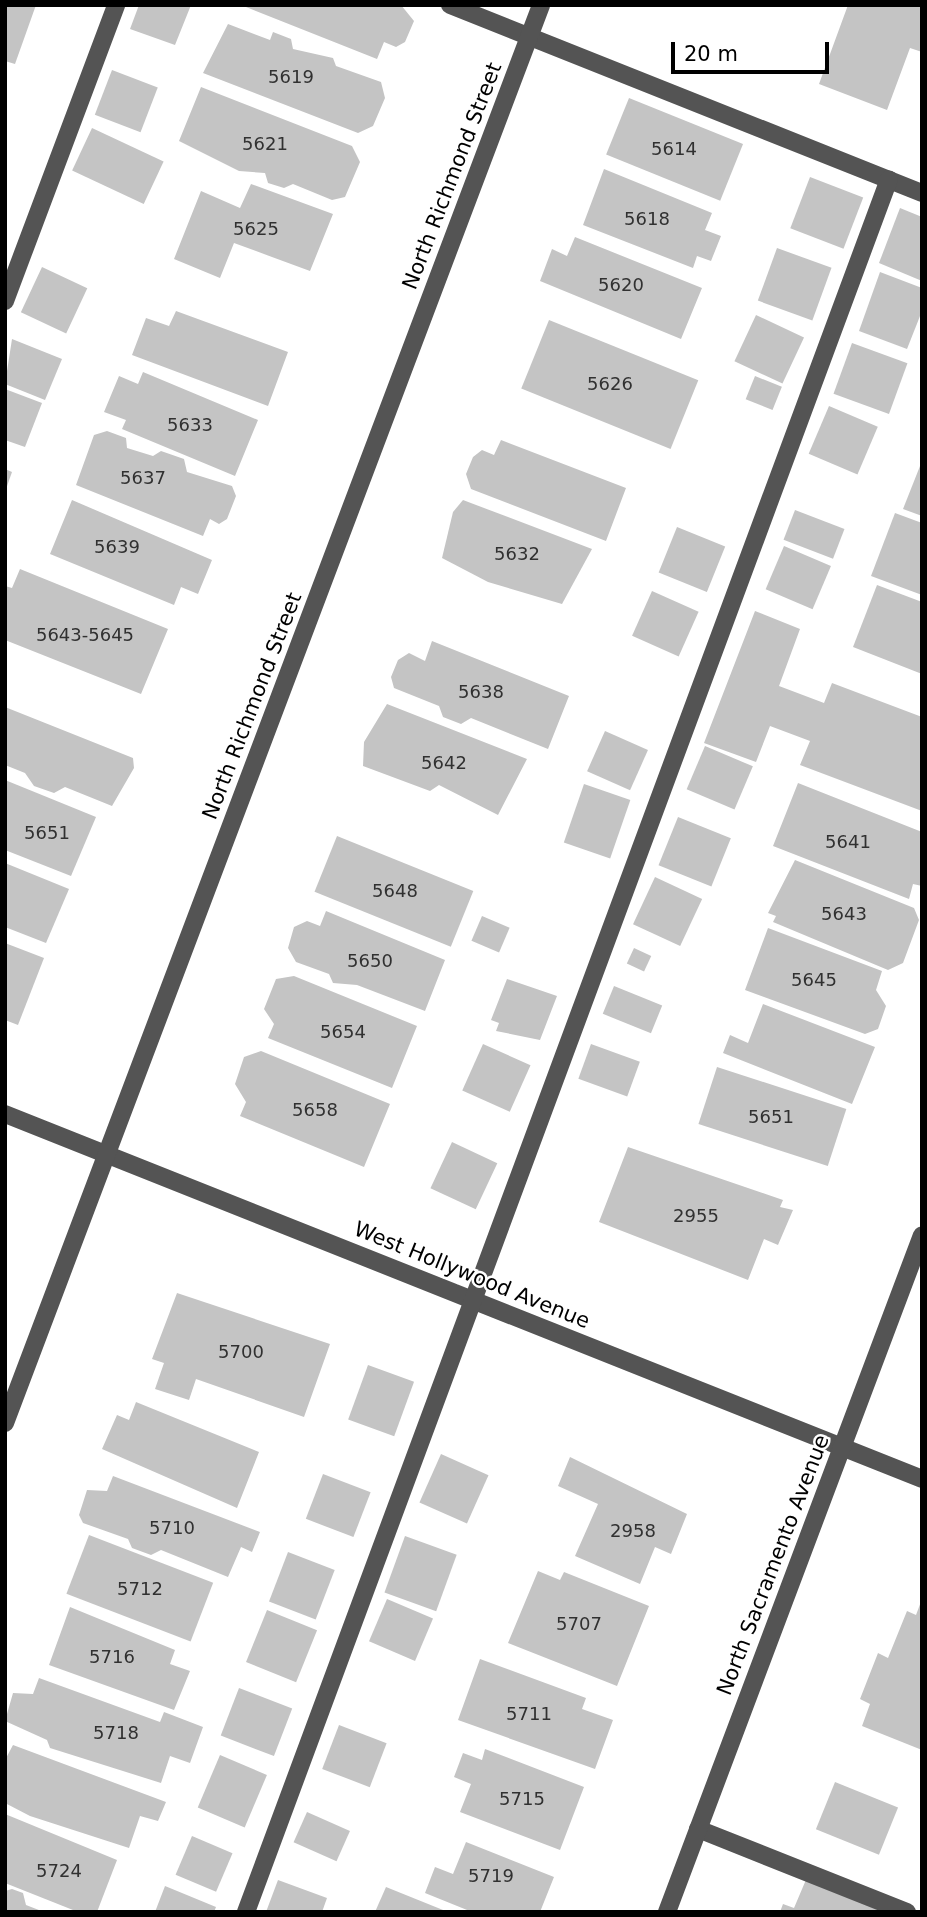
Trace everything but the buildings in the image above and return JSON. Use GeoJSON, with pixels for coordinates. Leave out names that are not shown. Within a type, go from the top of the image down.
{"type":"FeatureCollection","features":[{"type":"Feature","properties":{"kind":"street"},"geometry":{"type":"LineString","coordinates":[[5,301],[116,5]]}},
{"type":"Feature","properties":{"kind":"street"},"geometry":{"type":"LineString","coordinates":[[450,5],[922,192]]}},
{"type":"Feature","properties":{"kind":"street","name":"North Richmond Street"},"geometry":{"type":"LineString","coordinates":[[5,1423],[541,5]]}},
{"type":"Feature","properties":{"kind":"street"},"geometry":{"type":"LineString","coordinates":[[246,1912],[889,180]]}},
{"type":"Feature","properties":{"kind":"street","name":"West Hollywood Avenue"},"geometry":{"type":"LineString","coordinates":[[5,1114],[922,1479]]}},
{"type":"Feature","properties":{"kind":"street","name":"North Sacramento Avenue"},"geometry":{"type":"LineString","coordinates":[[667,1912],[922,1235]]}},
{"type":"Feature","properties":{"kind":"street"},"geometry":{"type":"LineString","coordinates":[[698,1829],[906,1912]]}}]}
